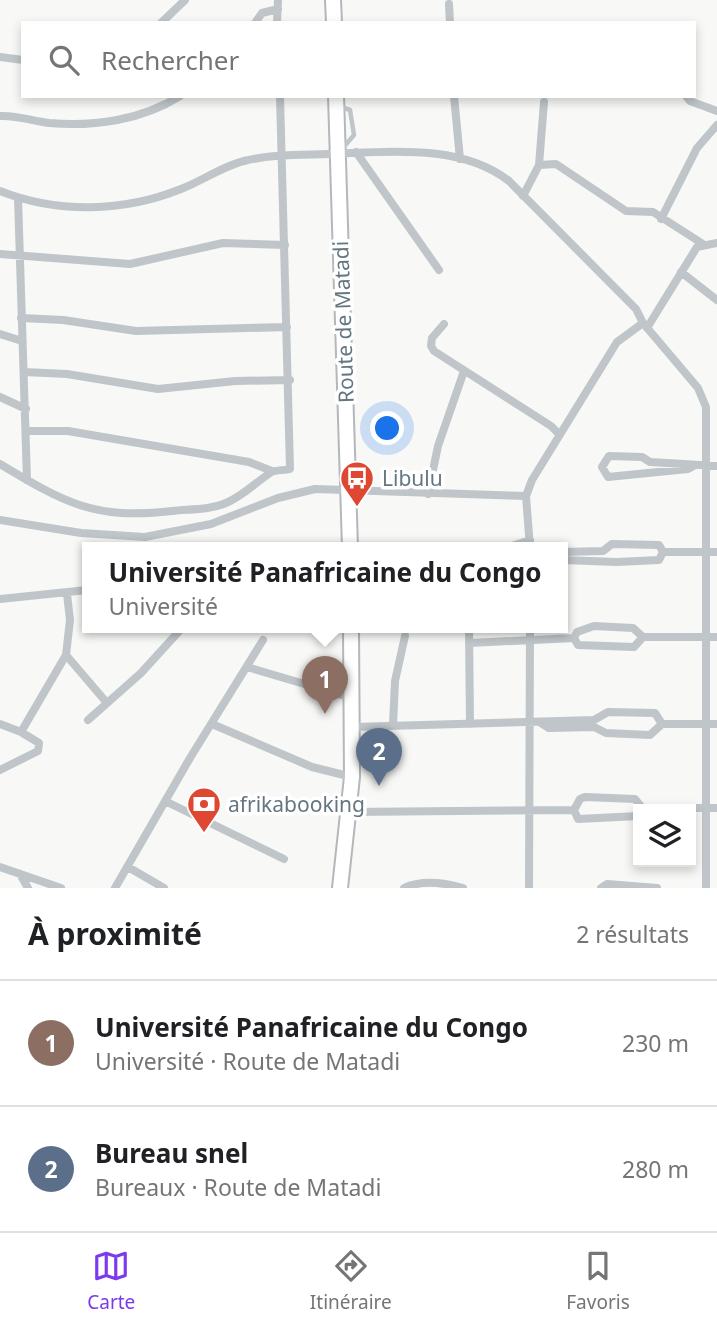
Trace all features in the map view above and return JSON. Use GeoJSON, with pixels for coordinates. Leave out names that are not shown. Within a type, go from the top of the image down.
{"type":"FeatureCollection","features":[{"type":"Feature","properties":{"kind":"highway"},"geometry":{"type":"LineString","coordinates":[[333,0],[334,21]]}},
{"type":"Feature","properties":{"kind":"highway","name":"Route de Matadi"},"geometry":{"type":"LineString","coordinates":[[336,101],[349,542]]}},
{"type":"Feature","properties":{"kind":"highway"},"geometry":{"type":"LineString","coordinates":[[340,888],[352,777],[351,633]]}},
{"type":"Feature","properties":{"kind":"street"},"geometry":{"type":"LineString","coordinates":[[163,21],[185,0]]}},
{"type":"Feature","properties":{"kind":"street"},"geometry":{"type":"LineString","coordinates":[[257,21],[262,13],[278,4]]}},
{"type":"Feature","properties":{"kind":"street"},"geometry":{"type":"LineString","coordinates":[[449,4],[450,21]]}},
{"type":"Feature","properties":{"kind":"street"},"geometry":{"type":"LineString","coordinates":[[0,57],[21,60]]}},
{"type":"Feature","properties":{"kind":"street"},"geometry":{"type":"LineString","coordinates":[[0,116],[47,122],[107,122],[140,115],[176,98]]}},
{"type":"Feature","properties":{"kind":"street"},"geometry":{"type":"LineString","coordinates":[[27,431],[68,431],[249,462],[272,471],[290,469],[290,380],[280,98]]}},
{"type":"Feature","properties":{"kind":"street"},"geometry":{"type":"LineString","coordinates":[[454,98],[460,159]]}},
{"type":"Feature","properties":{"kind":"street"},"geometry":{"type":"LineString","coordinates":[[688,98],[717,111]]}},
{"type":"Feature","properties":{"kind":"street"},"geometry":{"type":"LineString","coordinates":[[523,196],[539,165],[544,102]]}},
{"type":"Feature","properties":{"kind":"street"},"geometry":{"type":"LineString","coordinates":[[661,219],[697,148],[717,125]]}},
{"type":"Feature","properties":{"kind":"street"},"geometry":{"type":"LineString","coordinates":[[356,152],[439,270]]}},
{"type":"Feature","properties":{"kind":"street"},"geometry":{"type":"LineString","coordinates":[[0,191],[18,198],[103,209],[135,204],[183,188],[243,161],[356,152],[418,153],[460,159],[498,173],[523,196],[636,309],[645,326],[698,388],[706,407],[706,888]]}},
{"type":"Feature","properties":{"kind":"street"},"geometry":{"type":"LineString","coordinates":[[539,165],[556,163],[626,211],[653,212],[703,244]]}},
{"type":"Feature","properties":{"kind":"street"},"geometry":{"type":"LineString","coordinates":[[18,198],[27,481]]}},
{"type":"Feature","properties":{"kind":"street"},"geometry":{"type":"LineString","coordinates":[[0,254],[130,264],[223,243],[285,245]]}},
{"type":"Feature","properties":{"kind":"street"},"geometry":{"type":"LineString","coordinates":[[530,542],[526,496],[559,434],[617,342],[645,326],[697,247],[717,243]]}},
{"type":"Feature","properties":{"kind":"street"},"geometry":{"type":"LineString","coordinates":[[681,272],[717,300]]}},
{"type":"Feature","properties":{"kind":"street"},"geometry":{"type":"LineString","coordinates":[[21,318],[64,320],[136,331],[287,327]]}},
{"type":"Feature","properties":{"kind":"street"},"geometry":{"type":"LineString","coordinates":[[444,324],[432,338],[431,346],[559,434]]}},
{"type":"Feature","properties":{"kind":"street"},"geometry":{"type":"LineString","coordinates":[[0,334],[22,341]]}},
{"type":"Feature","properties":{"kind":"street"},"geometry":{"type":"LineString","coordinates":[[428,494],[438,446],[464,371]]}},
{"type":"Feature","properties":{"kind":"street"},"geometry":{"type":"LineString","coordinates":[[24,372],[67,374],[158,389],[234,381],[290,380]]}},
{"type":"Feature","properties":{"kind":"street"},"geometry":{"type":"LineString","coordinates":[[0,397],[26,410]]}},
{"type":"Feature","properties":{"kind":"street"},"geometry":{"type":"LineString","coordinates":[[706,407],[717,410]]}},
{"type":"Feature","properties":{"kind":"street"},"geometry":{"type":"LineString","coordinates":[[650,467],[642,457],[608,456],[602,467],[608,477],[688,462],[717,466]]}},
{"type":"Feature","properties":{"kind":"street"},"geometry":{"type":"LineString","coordinates":[[0,465],[27,481],[82,506],[114,514],[143,515],[224,504],[245,493],[272,471]]}},
{"type":"Feature","properties":{"kind":"street"},"geometry":{"type":"LineString","coordinates":[[0,520],[117,536],[161,536],[211,524],[278,498],[315,489],[526,496]]}},
{"type":"Feature","properties":{"kind":"street"},"geometry":{"type":"LineString","coordinates":[[568,559],[598,555],[612,544],[659,545],[663,552]]}},
{"type":"Feature","properties":{"kind":"street"},"geometry":{"type":"LineString","coordinates":[[568,552],[598,555],[617,562],[659,560],[663,552]]}},
{"type":"Feature","properties":{"kind":"street"},"geometry":{"type":"LineString","coordinates":[[663,552],[717,552]]}},
{"type":"Feature","properties":{"kind":"street"},"geometry":{"type":"LineString","coordinates":[[0,599],[82,591]]}},
{"type":"Feature","properties":{"kind":"street"},"geometry":{"type":"LineString","coordinates":[[21,732],[66,655],[70,620],[67,594]]}},
{"type":"Feature","properties":{"kind":"street"},"geometry":{"type":"LineString","coordinates":[[574,638],[577,632],[594,626],[633,628],[643,637],[717,637]]}},
{"type":"Feature","properties":{"kind":"street"},"geometry":{"type":"LineString","coordinates":[[88,720],[177,633]]}},
{"type":"Feature","properties":{"kind":"street"},"geometry":{"type":"LineString","coordinates":[[469,633],[470,724]]}},
{"type":"Feature","properties":{"kind":"street"},"geometry":{"type":"LineString","coordinates":[[529,888],[530,633]]}},
{"type":"Feature","properties":{"kind":"street"},"geometry":{"type":"LineString","coordinates":[[393,725],[395,681],[405,636]]}},
{"type":"Feature","properties":{"kind":"street"},"geometry":{"type":"LineString","coordinates":[[574,638],[581,647],[634,647],[643,637]]}},
{"type":"Feature","properties":{"kind":"street"},"geometry":{"type":"LineString","coordinates":[[469,643],[574,638]]}},
{"type":"Feature","properties":{"kind":"street"},"geometry":{"type":"LineString","coordinates":[[115,888],[263,640]]}},
{"type":"Feature","properties":{"kind":"street"},"geometry":{"type":"LineString","coordinates":[[66,655],[107,703]]}},
{"type":"Feature","properties":{"kind":"street"},"geometry":{"type":"LineString","coordinates":[[247,667],[352,698]]}},
{"type":"Feature","properties":{"kind":"street"},"geometry":{"type":"LineString","coordinates":[[594,724],[608,712],[649,712],[654,713],[662,724]]}},
{"type":"Feature","properties":{"kind":"street"},"geometry":{"type":"LineString","coordinates":[[353,727],[594,724],[606,733],[650,735],[662,724],[717,723]]}},
{"type":"Feature","properties":{"kind":"street"},"geometry":{"type":"LineString","coordinates":[[0,724],[36,740],[38,751],[0,770]]}},
{"type":"Feature","properties":{"kind":"street"},"geometry":{"type":"LineString","coordinates":[[212,724],[312,768],[352,777]]}},
{"type":"Feature","properties":{"kind":"street"},"geometry":{"type":"LineString","coordinates":[[574,810],[580,799],[585,797],[630,798],[638,804]]}},
{"type":"Feature","properties":{"kind":"street"},"geometry":{"type":"LineString","coordinates":[[165,801],[284,859]]}},
{"type":"Feature","properties":{"kind":"street"},"geometry":{"type":"LineString","coordinates":[[696,808],[717,808]]}},
{"type":"Feature","properties":{"kind":"street"},"geometry":{"type":"LineString","coordinates":[[350,812],[574,810]]}},
{"type":"Feature","properties":{"kind":"street"},"geometry":{"type":"LineString","coordinates":[[574,810],[578,819],[587,821],[633,816]]}},
{"type":"Feature","properties":{"kind":"street"},"geometry":{"type":"LineString","coordinates":[[0,867],[61,888]]}},
{"type":"Feature","properties":{"kind":"street"},"geometry":{"type":"LineString","coordinates":[[128,867],[164,888]]}},
{"type":"Feature","properties":{"kind":"street"},"geometry":{"type":"LineString","coordinates":[[20,874],[28,888]]}},
{"type":"Feature","properties":{"kind":"street"},"geometry":{"type":"LineString","coordinates":[[404,888],[412,884],[447,883],[463,888]]}},
{"type":"Feature","properties":{"kind":"street"},"geometry":{"type":"LineString","coordinates":[[601,888],[607,884],[657,888]]}},
{"type":"Feature","properties":{"kind":"place","name":"Libulu"},"geometry":{"type":"Point","coordinates":[357,508]}},
{"type":"Feature","properties":{"kind":"place","name":"Université Panafricaine du Congo"},"geometry":{"type":"Point","coordinates":[325,714]}},
{"type":"Feature","properties":{"kind":"place","name":"Bureau snel"},"geometry":{"type":"Point","coordinates":[379,786]}},
{"type":"Feature","properties":{"kind":"place","name":"afrikabooking"},"geometry":{"type":"Point","coordinates":[204,834]}}]}
